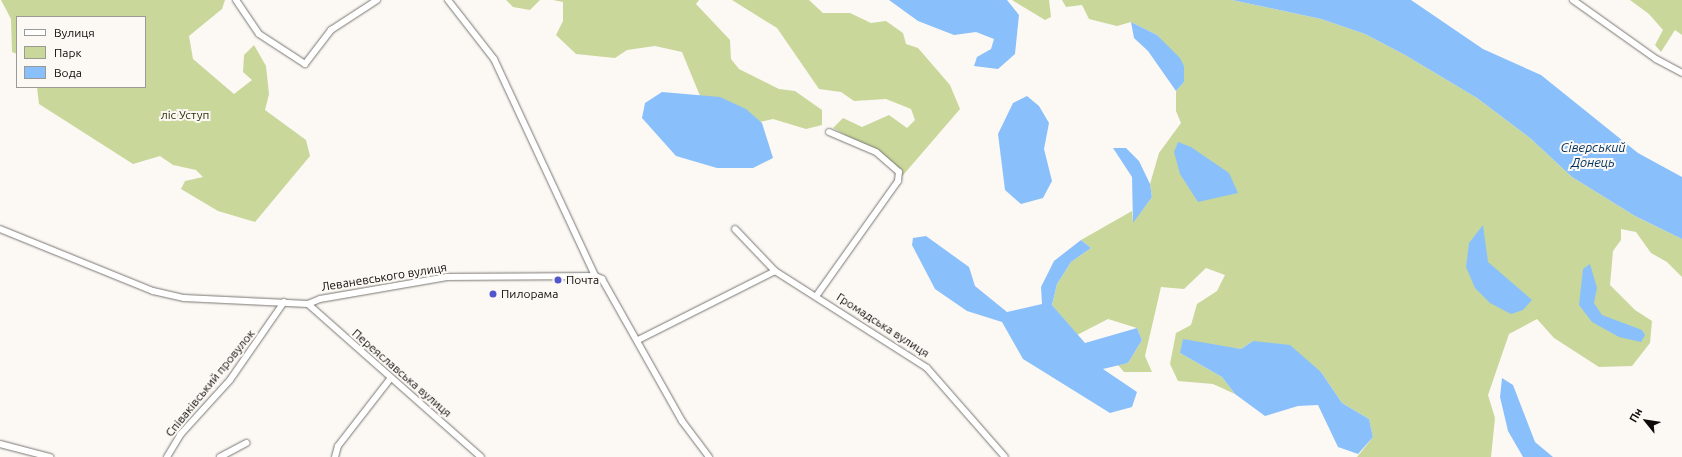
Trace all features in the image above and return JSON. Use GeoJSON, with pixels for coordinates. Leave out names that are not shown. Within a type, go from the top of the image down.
{"type":"FeatureCollection","features":[{"type":"Feature","properties":{"kind":"street"},"geometry":{"type":"LineString","coordinates":[[236,0],[259,34],[305,64],[331,30],[377,0]]}},
{"type":"Feature","properties":{"kind":"street"},"geometry":{"type":"LineString","coordinates":[[448,0],[494,59],[595,276],[602,279],[638,340],[682,421],[709,457]]}},
{"type":"Feature","properties":{"kind":"street"},"geometry":{"type":"LineString","coordinates":[[1573,0],[1656,59],[1682,73]]}},
{"type":"Feature","properties":{"kind":"street"},"geometry":{"type":"LineString","coordinates":[[817,295],[898,181],[899,172],[876,152],[829,132]]}},
{"type":"Feature","properties":{"kind":"street","name":"Леваневського вулиця"},"geometry":{"type":"LineString","coordinates":[[0,229],[169,295],[308,304],[320,299],[446,277],[595,276]]}},
{"type":"Feature","properties":{"kind":"street","name":"Громадська вулиця"},"geometry":{"type":"LineString","coordinates":[[735,229],[775,271],[817,295],[927,368],[1005,457]]}},
{"type":"Feature","properties":{"kind":"street"},"geometry":{"type":"LineString","coordinates":[[638,340],[775,271]]}},
{"type":"Feature","properties":{"kind":"street","name":"Співаківський провулок"},"geometry":{"type":"LineString","coordinates":[[166,457],[180,435],[230,380],[284,302]]}},
{"type":"Feature","properties":{"kind":"street","name":"Переяславська вулиця"},"geometry":{"type":"LineString","coordinates":[[308,304],[390,379],[481,457]]}},
{"type":"Feature","properties":{"kind":"street"},"geometry":{"type":"LineString","coordinates":[[334,457],[338,446],[390,379]]}},
{"type":"Feature","properties":{"kind":"street"},"geometry":{"type":"LineString","coordinates":[[220,457],[246,443]]}},
{"type":"Feature","properties":{"kind":"street"},"geometry":{"type":"LineString","coordinates":[[0,444],[50,457]]}},
{"type":"Feature","properties":{"kind":"green space","name":"ліс Уступ"},"geometry":{"type":"Polygon","coordinates":[[[1,0],[225,0],[222,9],[189,36],[193,59],[234,94],[252,80],[243,72],[244,55],[254,45],[266,66],[269,94],[265,110],[306,140],[310,156],[255,222],[218,211],[181,189],[185,181],[203,177],[196,170],[173,165],[160,156],[133,164],[39,104],[37,88],[146,88],[146,16],[16,16],[16,54],[12,52],[11,19],[1,0]]]}},
{"type":"Feature","properties":{"kind":"green space"},"geometry":{"type":"Polygon","coordinates":[[[506,0],[540,0],[530,10],[513,7],[506,0]]]}},
{"type":"Feature","properties":{"kind":"green space"},"geometry":{"type":"Polygon","coordinates":[[[553,0],[699,0],[696,4],[730,40],[731,59],[739,69],[779,89],[795,91],[822,110],[822,125],[806,129],[773,119],[743,126],[705,108],[682,52],[655,46],[627,50],[615,58],[576,54],[556,35],[563,21],[563,2],[553,0]]]}},
{"type":"Feature","properties":{"kind":"green space"},"geometry":{"type":"Polygon","coordinates":[[[732,0],[809,0],[823,13],[850,13],[871,23],[886,21],[903,33],[906,44],[918,48],[950,85],[960,109],[898,181],[899,172],[876,152],[833,128],[843,118],[862,127],[889,115],[907,128],[915,120],[911,109],[886,99],[854,101],[841,92],[819,89],[777,28],[732,0]]]}},
{"type":"Feature","properties":{"kind":"green space"},"geometry":{"type":"Polygon","coordinates":[[[1012,0],[1049,0],[1051,17],[1045,20],[1012,0]]]}},
{"type":"Feature","properties":{"kind":"green space"},"geometry":{"type":"Polygon","coordinates":[[[1062,0],[1232,0],[1321,19],[1365,34],[1405,55],[1477,98],[1530,138],[1572,177],[1635,216],[1682,239],[1682,277],[1667,262],[1651,253],[1636,232],[1621,229],[1621,240],[1613,251],[1610,285],[1635,310],[1652,321],[1650,343],[1632,366],[1599,367],[1554,338],[1537,319],[1509,334],[1488,395],[1495,418],[1491,457],[1357,457],[1373,437],[1369,419],[1342,403],[1321,372],[1253,341],[1241,349],[1221,347],[1180,353],[1222,377],[1235,394],[1213,384],[1178,381],[1170,364],[1176,333],[1191,325],[1197,304],[1217,291],[1225,275],[1206,268],[1184,289],[1161,287],[1145,356],[1152,372],[1124,372],[1118,365],[1128,363],[1142,340],[1137,328],[1108,319],[1077,335],[1052,305],[1057,284],[1071,262],[1091,248],[1081,240],[1132,211],[1133,222],[1152,197],[1150,184],[1159,153],[1181,123],[1176,111],[1176,91],[1184,82],[1184,66],[1157,35],[1131,22],[1117,26],[1089,19],[1082,5],[1066,7],[1062,0]]]}},
{"type":"Feature","properties":{"kind":"green space"},"geometry":{"type":"Polygon","coordinates":[[[1630,0],[1682,0],[1682,35],[1675,30],[1661,52],[1655,45],[1663,30],[1649,14],[1630,0]]]}},
{"type":"Feature","properties":{"kind":"water"},"geometry":{"type":"Polygon","coordinates":[[[889,0],[1007,0],[1019,15],[1015,54],[998,69],[974,66],[977,57],[991,49],[994,39],[976,32],[954,35],[918,21],[889,0]]]}},
{"type":"Feature","properties":{"kind":"water","name":"Сіверський Донець"},"geometry":{"type":"Polygon","coordinates":[[[1232,0],[1411,0],[1483,49],[1541,75],[1638,153],[1682,177],[1682,239],[1635,216],[1572,177],[1530,138],[1477,98],[1405,55],[1365,34],[1321,19],[1232,0]]]}},
{"type":"Feature","properties":{"kind":"water"},"geometry":{"type":"Polygon","coordinates":[[[1131,22],[1157,35],[1180,58],[1184,66],[1184,82],[1176,91],[1148,51],[1134,38],[1131,22]]]}},
{"type":"Feature","properties":{"kind":"water"},"geometry":{"type":"Polygon","coordinates":[[[662,92],[720,97],[746,109],[762,123],[773,158],[753,168],[717,168],[676,156],[642,118],[645,103],[662,92]]]}},
{"type":"Feature","properties":{"kind":"water"},"geometry":{"type":"Polygon","coordinates":[[[1027,96],[1039,106],[1049,123],[1044,149],[1052,181],[1043,198],[1021,204],[1005,190],[998,134],[1013,103],[1027,96]]]}},
{"type":"Feature","properties":{"kind":"water"},"geometry":{"type":"Polygon","coordinates":[[[1178,142],[1191,147],[1229,173],[1238,193],[1198,202],[1180,174],[1174,152],[1178,142]]]}},
{"type":"Feature","properties":{"kind":"water"},"geometry":{"type":"Polygon","coordinates":[[[1113,148],[1126,148],[1139,161],[1150,184],[1152,197],[1133,223],[1132,177],[1113,148]]]}},
{"type":"Feature","properties":{"kind":"water"},"geometry":{"type":"Polygon","coordinates":[[[1483,225],[1488,262],[1532,300],[1523,310],[1511,314],[1490,303],[1475,288],[1466,267],[1469,243],[1483,225]]]}},
{"type":"Feature","properties":{"kind":"water"},"geometry":{"type":"Polygon","coordinates":[[[926,236],[969,267],[975,286],[1007,312],[1042,304],[1041,287],[1054,261],[1081,240],[1091,248],[1071,262],[1057,284],[1052,305],[1085,343],[1137,328],[1142,340],[1128,363],[1103,369],[1137,392],[1132,407],[1110,413],[1023,359],[1002,322],[967,311],[935,289],[912,245],[913,238],[926,236]]]}},
{"type":"Feature","properties":{"kind":"water"},"geometry":{"type":"Polygon","coordinates":[[[1590,264],[1597,288],[1594,303],[1602,315],[1642,330],[1645,335],[1641,342],[1619,337],[1592,322],[1579,305],[1583,269],[1590,264]]]}},
{"type":"Feature","properties":{"kind":"water"},"geometry":{"type":"Polygon","coordinates":[[[1183,339],[1241,349],[1253,341],[1290,345],[1321,372],[1342,403],[1369,419],[1373,437],[1358,454],[1338,447],[1318,405],[1298,406],[1265,416],[1235,394],[1222,377],[1180,353],[1183,339]]]}},
{"type":"Feature","properties":{"kind":"water"},"geometry":{"type":"Polygon","coordinates":[[[1502,378],[1513,385],[1535,442],[1553,457],[1523,457],[1508,431],[1500,397],[1502,378]]]}},
{"type":"Feature","properties":{"kind":"place","name":"Почта"},"geometry":{"type":"Point","coordinates":[558,280]}},
{"type":"Feature","properties":{"kind":"place","name":"Пилорама"},"geometry":{"type":"Point","coordinates":[493,294]}}]}
